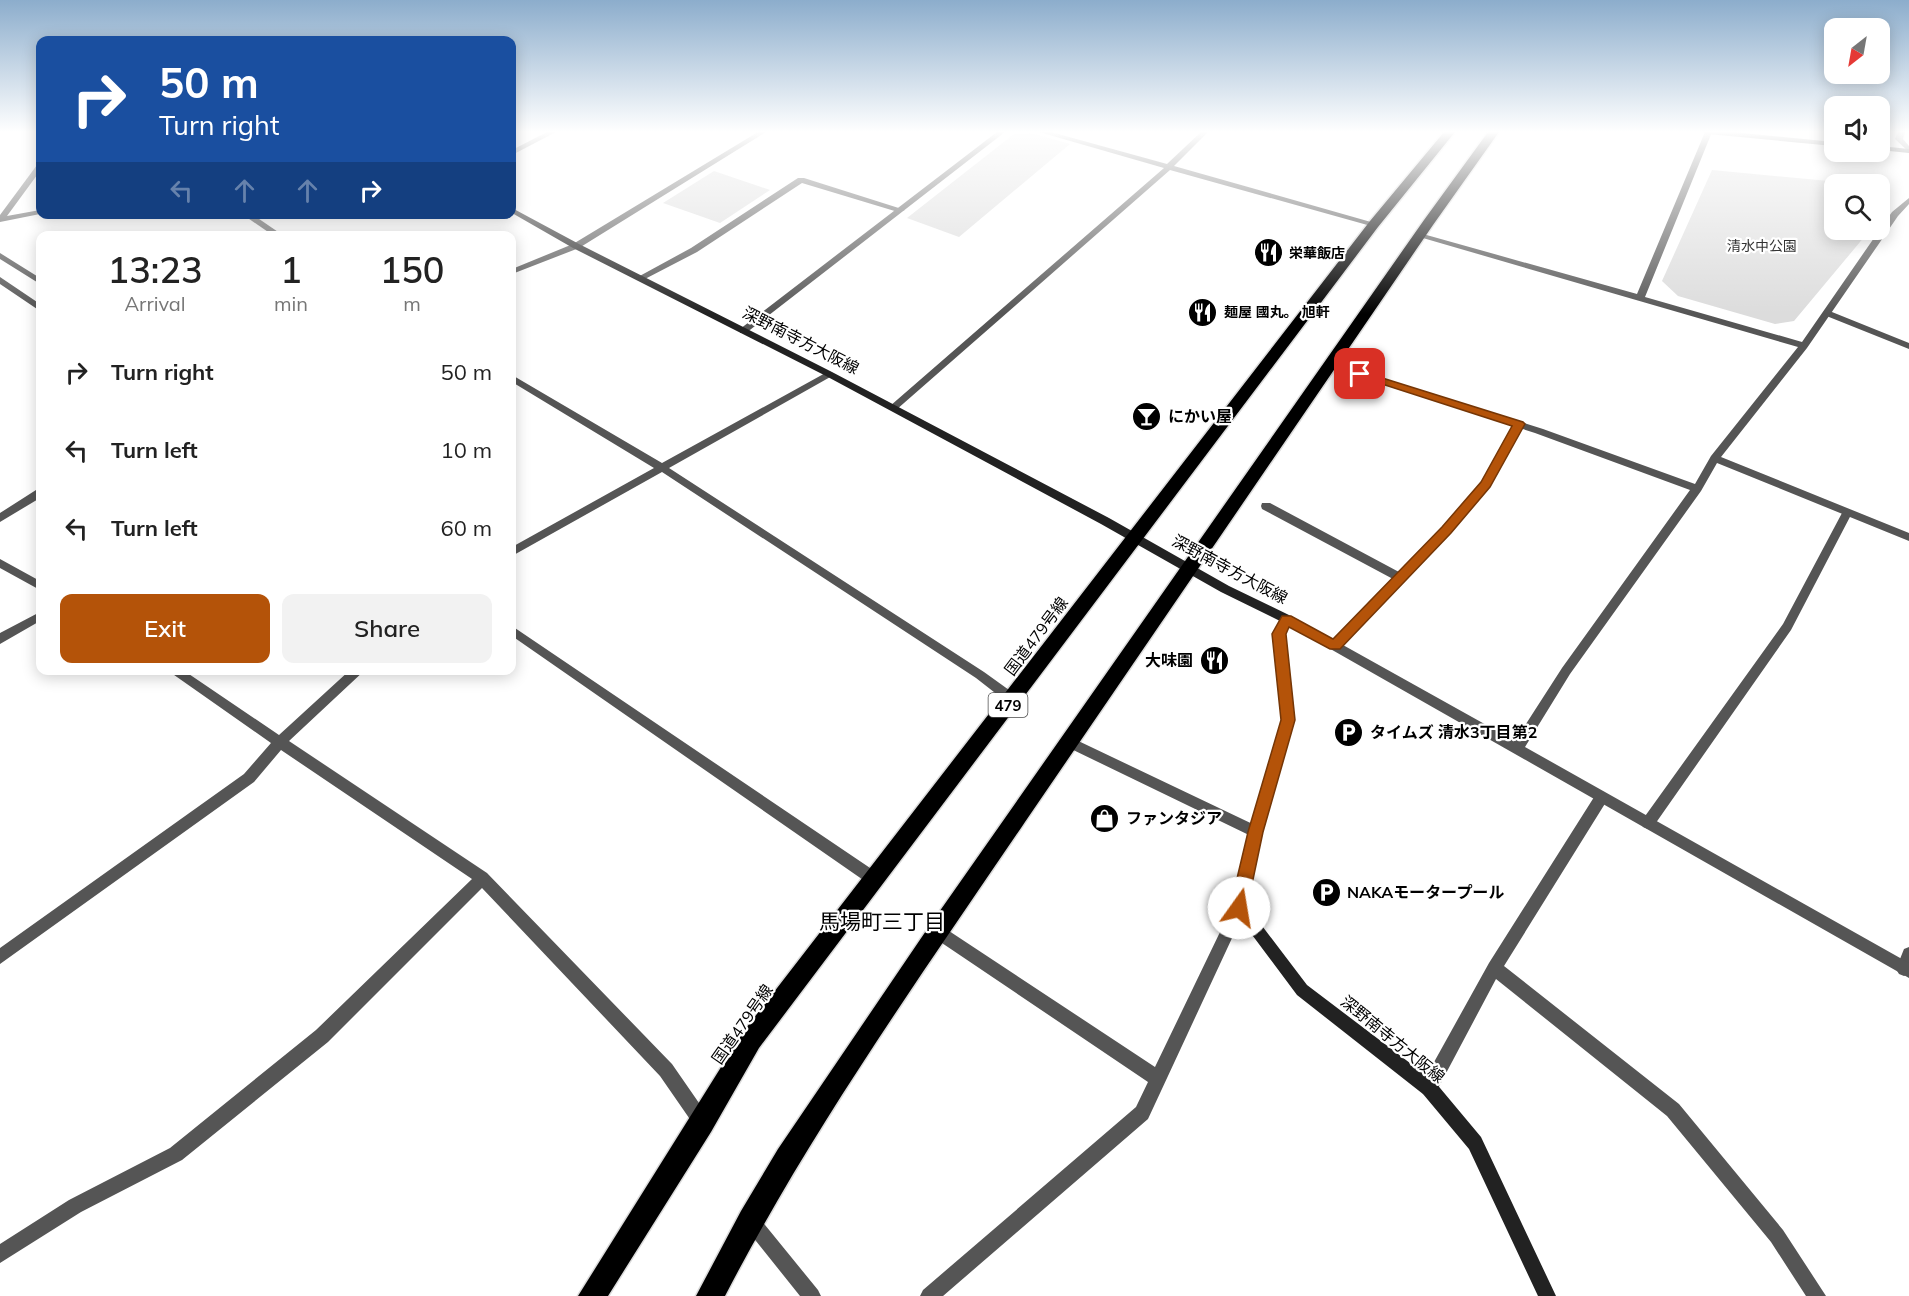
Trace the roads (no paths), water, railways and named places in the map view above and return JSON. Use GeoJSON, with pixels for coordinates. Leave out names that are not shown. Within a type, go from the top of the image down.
{"type":"FeatureCollection","features":[{"type":"Feature","properties":{"kind":"highway","name":"国道479号線"},"geometry":{"type":"LineString","coordinates":[[592,1296],[702,1124],[751,1040],[1400,192]]}},
{"type":"Feature","properties":{"kind":"highway"},"geometry":{"type":"LineString","coordinates":[[710,1296],[750,1220],[787,1158],[938,932],[1188,568],[1451,192]]}},
{"type":"Feature","properties":{"kind":"main road","name":"深野南寺方大阪線"},"geometry":{"type":"LineString","coordinates":[[516,212],[576,246],[829,374],[1287,619],[1279,634],[1288,720],[1256,832],[1239,908],[1302,990],[1429,1088],[1475,1143],[1547,1296]]}},
{"type":"Feature","properties":{"kind":"street"},"geometry":{"type":"LineString","coordinates":[[0,220],[21,192]]}},
{"type":"Feature","properties":{"kind":"street"},"geometry":{"type":"LineString","coordinates":[[516,270],[576,246],[664,192]]}},
{"type":"Feature","properties":{"kind":"street"},"geometry":{"type":"LineString","coordinates":[[640,278],[694,250],[782,192]]}},
{"type":"Feature","properties":{"kind":"street"},"geometry":{"type":"LineString","coordinates":[[843,192],[901,210]]}},
{"type":"Feature","properties":{"kind":"street"},"geometry":{"type":"LineString","coordinates":[[743,331],[924,192]]}},
{"type":"Feature","properties":{"kind":"street"},"geometry":{"type":"LineString","coordinates":[[892,408],[1140,192]]}},
{"type":"Feature","properties":{"kind":"street"},"geometry":{"type":"LineString","coordinates":[[1258,192],[1374,224]]}},
{"type":"Feature","properties":{"kind":"street"},"geometry":{"type":"LineString","coordinates":[[1640,298],[1684,192]]}},
{"type":"Feature","properties":{"kind":"street"},"geometry":{"type":"LineString","coordinates":[[1516,750],[1566,671],[1697,489],[1715,458],[1804,346],[1895,214],[1909,200]]}},
{"type":"Feature","properties":{"kind":"street"},"geometry":{"type":"LineString","coordinates":[[0,220],[36,213]]}},
{"type":"Feature","properties":{"kind":"street"},"geometry":{"type":"LineString","coordinates":[[254,219],[272,231]]}},
{"type":"Feature","properties":{"kind":"street"},"geometry":{"type":"LineString","coordinates":[[1420,236],[1804,346]]}},
{"type":"Feature","properties":{"kind":"street"},"geometry":{"type":"LineString","coordinates":[[0,255],[36,279]]}},
{"type":"Feature","properties":{"kind":"street"},"geometry":{"type":"LineString","coordinates":[[0,280],[36,305]]}},
{"type":"Feature","properties":{"kind":"street"},"geometry":{"type":"LineString","coordinates":[[1827,313],[1909,346]]}},
{"type":"Feature","properties":{"kind":"street"},"geometry":{"type":"LineString","coordinates":[[1330,365],[1519,424],[1697,489]]}},
{"type":"Feature","properties":{"kind":"street"},"geometry":{"type":"LineString","coordinates":[[516,550],[829,374]]}},
{"type":"Feature","properties":{"kind":"street"},"geometry":{"type":"LineString","coordinates":[[516,380],[662,468],[980,675],[1012,699]]}},
{"type":"Feature","properties":{"kind":"street"},"geometry":{"type":"LineString","coordinates":[[1335,646],[1401,578],[1486,484],[1519,424]]}},
{"type":"Feature","properties":{"kind":"street"},"geometry":{"type":"LineString","coordinates":[[1715,458],[1909,537]]}},
{"type":"Feature","properties":{"kind":"street"},"geometry":{"type":"LineString","coordinates":[[0,518],[36,496]]}},
{"type":"Feature","properties":{"kind":"street"},"geometry":{"type":"LineString","coordinates":[[1266,506],[1401,578]]}},
{"type":"Feature","properties":{"kind":"street"},"geometry":{"type":"LineString","coordinates":[[1648,823],[1787,627],[1847,513]]}},
{"type":"Feature","properties":{"kind":"street"},"geometry":{"type":"LineString","coordinates":[[0,563],[36,584]]}},
{"type":"Feature","properties":{"kind":"street"},"geometry":{"type":"LineString","coordinates":[[0,639],[36,618]]}},
{"type":"Feature","properties":{"kind":"street"},"geometry":{"type":"LineString","coordinates":[[1287,619],[1601,798],[1907,965]]}},
{"type":"Feature","properties":{"kind":"street"},"geometry":{"type":"LineString","coordinates":[[516,633],[874,879]]}},
{"type":"Feature","properties":{"kind":"street"},"geometry":{"type":"LineString","coordinates":[[181,675],[482,878],[666,1070],[702,1124]]}},
{"type":"Feature","properties":{"kind":"street"},"geometry":{"type":"LineString","coordinates":[[0,957],[249,778],[281,741],[354,675]]}},
{"type":"Feature","properties":{"kind":"street"},"geometry":{"type":"LineString","coordinates":[[1070,742],[1256,832]]}},
{"type":"Feature","properties":{"kind":"street"},"geometry":{"type":"LineString","coordinates":[[1429,1088],[1494,968],[1601,798]]}},
{"type":"Feature","properties":{"kind":"street"},"geometry":{"type":"LineString","coordinates":[[0,1254],[75,1206],[177,1154],[322,1036],[482,878]]}},
{"type":"Feature","properties":{"kind":"street"},"geometry":{"type":"LineString","coordinates":[[929,1296],[1142,1113],[1239,908]]}},
{"type":"Feature","properties":{"kind":"street"},"geometry":{"type":"LineString","coordinates":[[938,932],[1157,1078]]}},
{"type":"Feature","properties":{"kind":"street"},"geometry":{"type":"LineString","coordinates":[[1494,968],[1673,1110],[1778,1236],[1817,1296]]}},
{"type":"Feature","properties":{"kind":"street"},"geometry":{"type":"LineString","coordinates":[[750,1220],[812,1296]]}},
{"type":"Feature","properties":{"kind":"place","name":"栄華飯店"},"geometry":{"type":"Point","coordinates":[1268,253]}},
{"type":"Feature","properties":{"kind":"place","name":"麺屋 國丸。 旭軒"},"geometry":{"type":"Point","coordinates":[1203,312]}},
{"type":"Feature","properties":{"kind":"place","name":"にかい屋"},"geometry":{"type":"Point","coordinates":[1147,416]}},
{"type":"Feature","properties":{"kind":"place","name":"大味園"},"geometry":{"type":"Point","coordinates":[1214,660]}},
{"type":"Feature","properties":{"kind":"place","name":"タイムズ 清水3丁目第2"},"geometry":{"type":"Point","coordinates":[1349,732]}},
{"type":"Feature","properties":{"kind":"place","name":"ファンタジア"},"geometry":{"type":"Point","coordinates":[1105,818]}},
{"type":"Feature","properties":{"kind":"place","name":"NAKAモータープール"},"geometry":{"type":"Point","coordinates":[1326,892]}},
{"type":"Feature","properties":{"kind":"district","name":"馬場町三丁目"},"geometry":{"type":"Point","coordinates":[882,921]}},
{"type":"Feature","properties":{"kind":"park label","name":"清水中公園"},"geometry":{"type":"Point","coordinates":[1762,246]}}]}
